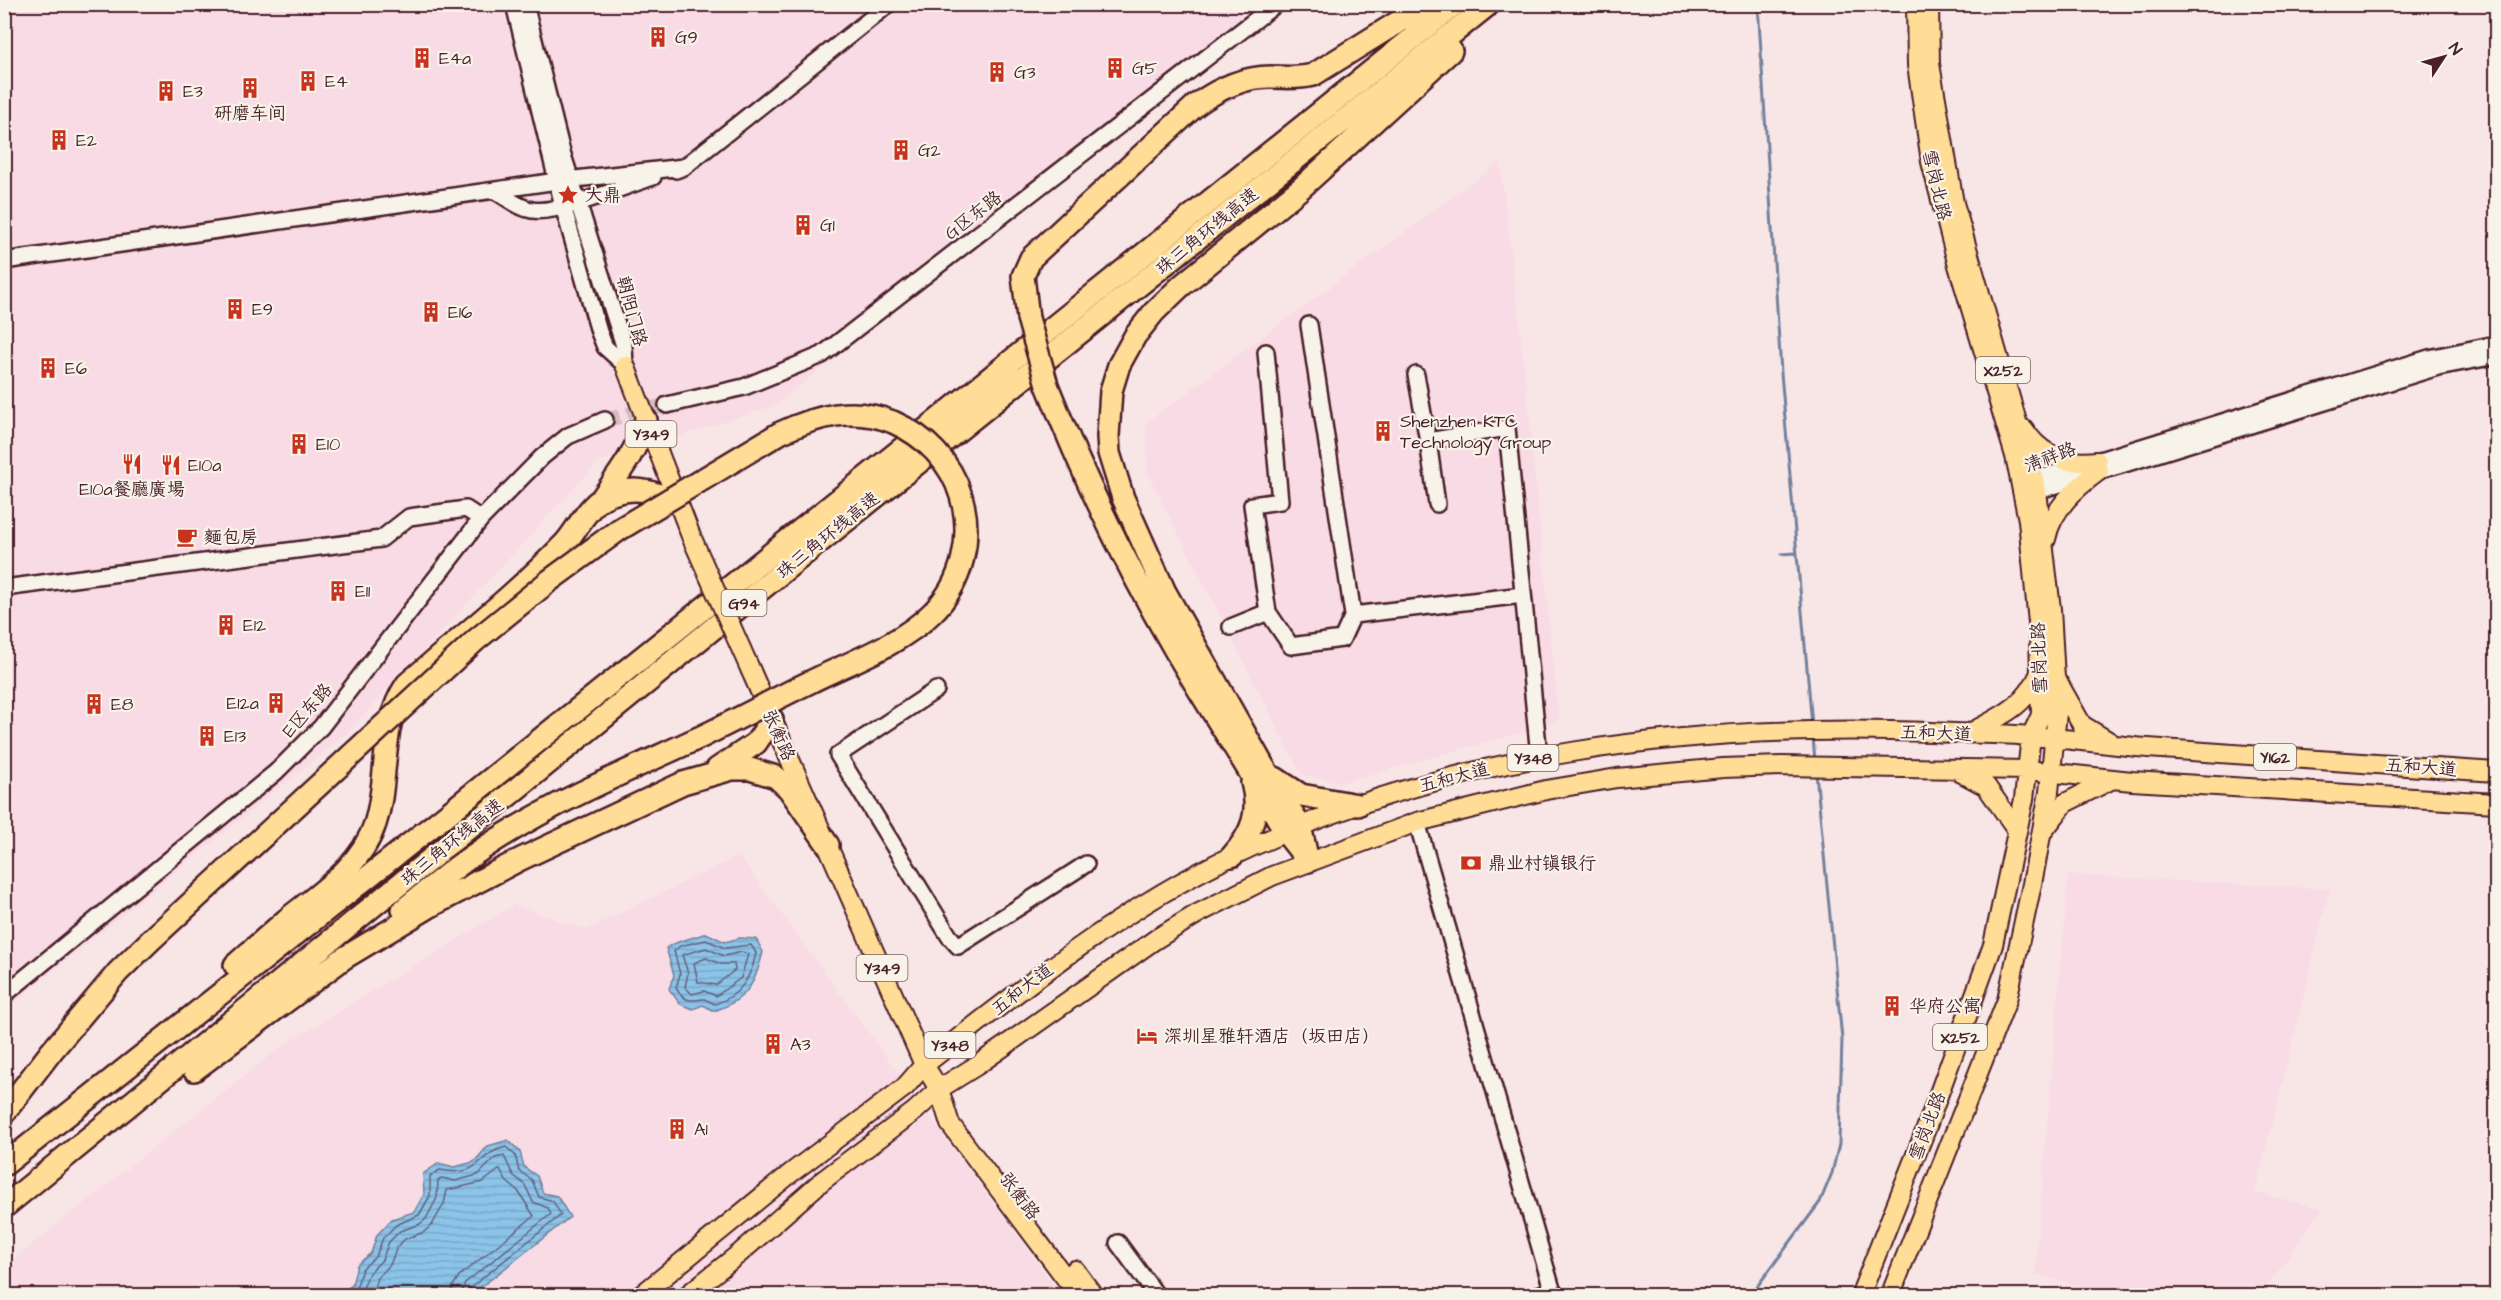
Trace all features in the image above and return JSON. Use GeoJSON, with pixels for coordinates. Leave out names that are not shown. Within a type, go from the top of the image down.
{"type":"FeatureCollection","features":[{"type":"Feature","properties":{"kind":"highway"},"geometry":{"type":"LineString","coordinates":[[1308,861],[1293,829],[1255,767],[1071,445],[1047,385],[1028,318],[1023,276],[1031,258],[1196,105],[1211,94],[1239,82],[1256,78],[1294,79],[1313,75],[1428,4]]}},
{"type":"Feature","properties":{"kind":"highway","name":"珠三角环线高速"},"geometry":{"type":"LineString","coordinates":[[4,1165],[454,809],[1455,4]]}},
{"type":"Feature","properties":{"kind":"highway","name":"珠三角环线高速"},"geometry":{"type":"LineString","coordinates":[[4,1207],[792,564],[1489,4]]}},
{"type":"Feature","properties":{"kind":"highway"},"geometry":{"type":"LineString","coordinates":[[1169,618],[1114,474],[1108,436],[1108,417],[1111,391],[1119,365],[1135,336],[1154,312],[1181,286],[1300,189],[1501,4]]}},
{"type":"Feature","properties":{"kind":"highway"},"geometry":{"type":"LineString","coordinates":[[4,1113],[51,1052],[118,972],[152,939],[468,648],[549,581],[620,529],[780,433],[806,421],[831,414],[853,413],[879,417],[907,428],[927,442],[946,464],[958,487],[965,509],[967,531],[965,552],[958,573],[947,596],[933,613],[916,626],[864,655],[704,735],[532,816],[454,869],[345,958],[4,1213]]}},
{"type":"Feature","properties":{"kind":"highway"},"geometry":{"type":"LineString","coordinates":[[24,1148],[336,880],[354,861],[376,822],[396,701],[408,684],[565,543],[601,500],[631,456],[640,440],[646,420]]}},
{"type":"Feature","properties":{"kind":"highway"},"geometry":{"type":"LineString","coordinates":[[601,500],[623,491],[643,489],[658,492],[677,502]]}},
{"type":"Feature","properties":{"kind":"highway"},"geometry":{"type":"LineString","coordinates":[[712,773],[756,743],[772,719]]}},
{"type":"Feature","properties":{"kind":"highway"},"geometry":{"type":"LineString","coordinates":[[1255,767],[1301,795],[1358,805]]}},
{"type":"Feature","properties":{"kind":"highway"},"geometry":{"type":"LineString","coordinates":[[1233,856],[1249,834],[1256,812],[1255,767]]}},
{"type":"Feature","properties":{"kind":"highway"},"geometry":{"type":"LineString","coordinates":[[345,958],[479,880],[683,783],[712,773],[750,769],[776,777],[789,789],[828,844]]}},
{"type":"Feature","properties":{"kind":"main road","name":"雪岗北路"},"geometry":{"type":"LineString","coordinates":[[1890,1296],[2007,1000],[2041,834],[2055,739],[2037,593],[2031,486],[1933,173],[1922,112],[1917,65],[1916,4]]}},
{"type":"Feature","properties":{"kind":"main road","name":"雪岗北路"},"geometry":{"type":"LineString","coordinates":[[1860,1296],[1926,1130],[1993,945],[2017,830],[2031,736],[2041,715],[2048,673],[2045,546],[2018,420],[1969,257],[1944,159],[1930,64],[1929,4]]}},
{"type":"Feature","properties":{"kind":"main road","name":"张衡路"},"geometry":{"type":"LineString","coordinates":[[625,365],[691,536],[924,1065],[941,1094],[1094,1296]]}},
{"type":"Feature","properties":{"kind":"main road"},"geometry":{"type":"LineString","coordinates":[[2018,420],[2029,437],[2054,457],[2068,462],[2098,466]]}},
{"type":"Feature","properties":{"kind":"main road"},"geometry":{"type":"LineString","coordinates":[[2045,546],[2048,531],[2062,505],[2098,466]]}},
{"type":"Feature","properties":{"kind":"main road"},"geometry":{"type":"LineString","coordinates":[[1969,734],[2012,711],[2048,673],[2082,725],[2114,745]]}},
{"type":"Feature","properties":{"kind":"main road","name":"五和大道"},"geometry":{"type":"LineString","coordinates":[[640,1296],[791,1173],[904,1087],[924,1065],[1086,940],[1175,886],[1293,829],[1358,805],[1464,773],[1539,756],[1654,740],[1774,731],[1834,730],[2031,736],[2114,745],[2496,772]]}},
{"type":"Feature","properties":{"kind":"main road","name":"五和大道"},"geometry":{"type":"LineString","coordinates":[[686,1296],[740,1253],[822,1180],[976,1066],[1166,933],[1231,896],[1308,861],[1417,822],[1546,790],[1617,778],[1712,769],[1781,766],[2027,770],[2113,779],[2496,803]]}},
{"type":"Feature","properties":{"kind":"main road"},"geometry":{"type":"LineString","coordinates":[[1953,769],[1986,786],[2017,830]]}},
{"type":"Feature","properties":{"kind":"main road"},"geometry":{"type":"LineString","coordinates":[[2041,834],[2065,803],[2113,779]]}},
{"type":"Feature","properties":{"kind":"main road","name":"张衡路"},"geometry":{"type":"LineString","coordinates":[[941,1094],[950,1124],[1078,1296]]}},
{"type":"Feature","properties":{"kind":"street","name":"朝阳门路"},"geometry":{"type":"LineString","coordinates":[[514,4],[564,180],[579,201],[624,345],[625,365]]}},
{"type":"Feature","properties":{"kind":"street","name":"朝阳门路"},"geometry":{"type":"LineString","coordinates":[[525,4],[564,180],[563,206],[599,332],[605,347],[625,365]]}},
{"type":"Feature","properties":{"kind":"street"},"geometry":{"type":"LineString","coordinates":[[495,191],[531,210],[563,206],[684,167],[889,4]]}},
{"type":"Feature","properties":{"kind":"street","name":"G区东路"},"geometry":{"type":"LineString","coordinates":[[667,405],[744,387],[822,355],[1276,4]]}},
{"type":"Feature","properties":{"kind":"street"},"geometry":{"type":"LineString","coordinates":[[4,261],[564,180],[684,167]]}},
{"type":"Feature","properties":{"kind":"street"},"geometry":{"type":"LineString","coordinates":[[1266,352],[1280,501],[1252,505],[1268,612],[1291,646],[1342,639],[1353,615],[1309,325]]}},
{"type":"Feature","properties":{"kind":"street","name":"清祥路"},"geometry":{"type":"LineString","coordinates":[[2098,466],[2428,358],[2496,344]]}},
{"type":"Feature","properties":{"kind":"street","name":"清祥路"},"geometry":{"type":"LineString","coordinates":[[2031,486],[2428,370],[2496,356]]}},
{"type":"Feature","properties":{"kind":"street"},"geometry":{"type":"LineString","coordinates":[[1416,375],[1437,504]]}},
{"type":"Feature","properties":{"kind":"street","name":"E区东路"},"geometry":{"type":"LineString","coordinates":[[4,995],[276,772],[321,727],[482,519],[542,457],[568,436],[605,420]]}},
{"type":"Feature","properties":{"kind":"street"},"geometry":{"type":"LineString","coordinates":[[1428,441],[1507,428],[1539,756]]}},
{"type":"Feature","properties":{"kind":"street"},"geometry":{"type":"LineString","coordinates":[[4,588],[381,539],[409,517],[466,509],[482,519]]}},
{"type":"Feature","properties":{"kind":"street"},"geometry":{"type":"LineString","coordinates":[[1353,615],[1523,595]]}},
{"type":"Feature","properties":{"kind":"street"},"geometry":{"type":"LineString","coordinates":[[1231,627],[1268,612]]}},
{"type":"Feature","properties":{"kind":"street"},"geometry":{"type":"LineString","coordinates":[[936,690],[838,755],[949,936],[958,946],[1086,864]]}},
{"type":"Feature","properties":{"kind":"street"},"geometry":{"type":"LineString","coordinates":[[1417,822],[1554,1293],[1535,1296]]}},
{"type":"Feature","properties":{"kind":"street"},"geometry":{"type":"LineString","coordinates":[[1118,1243],[1157,1296]]}},
{"type":"Feature","properties":{"kind":"shaded area"},"geometry":{"type":"Polygon","coordinates":[[[5,5],[1289,5],[773,406],[598,462],[347,733],[5,1010],[5,5]]]}},
{"type":"Feature","properties":{"kind":"shaded area"},"geometry":{"type":"Polygon","coordinates":[[[1500,162],[1523,354],[1559,722],[1340,783],[1301,774],[1148,474],[1146,423],[1500,162]]]}},
{"type":"Feature","properties":{"kind":"shaded area"},"geometry":{"type":"Polygon","coordinates":[[[739,856],[1061,1295],[5,1296],[5,1266],[279,1048],[514,905],[586,930],[739,856]]]}},
{"type":"Feature","properties":{"kind":"shaded area"},"geometry":{"type":"Polygon","coordinates":[[[2068,875],[2330,889],[2255,1192],[2322,1209],[2261,1295],[2112,1295],[2035,1274],[2068,875]]]}},
{"type":"Feature","properties":{"kind":"water"},"geometry":{"type":"Polygon","coordinates":[[[706,933],[725,942],[740,938],[756,939],[763,952],[757,973],[748,989],[734,1002],[714,1011],[703,1005],[693,1009],[680,1004],[669,989],[674,975],[666,948],[706,933]]]}},
{"type":"Feature","properties":{"kind":"water"},"geometry":{"type":"Polygon","coordinates":[[[508,1140],[520,1152],[524,1167],[537,1176],[543,1193],[557,1196],[570,1217],[471,1295],[338,1295],[352,1285],[357,1265],[371,1253],[377,1235],[392,1219],[414,1212],[424,1194],[423,1174],[439,1163],[454,1167],[474,1162],[488,1146],[508,1140]]]}},
{"type":"Feature","properties":{"kind":"waterway"},"geometry":{"type":"LineString","coordinates":[[1758,4],[1781,373],[1812,725]]}},
{"type":"Feature","properties":{"kind":"waterway"},"geometry":{"type":"LineString","coordinates":[[1781,554],[1796,553]]}},
{"type":"Feature","properties":{"kind":"waterway"},"geometry":{"type":"LineString","coordinates":[[1813,738],[1815,761]]}},
{"type":"Feature","properties":{"kind":"waterway"},"geometry":{"type":"LineString","coordinates":[[1750,1296],[1820,1202],[1832,1173],[1839,1144],[1842,1039],[1816,773]]}},
{"type":"Feature","properties":{"kind":"tunnel"},"geometry":{"type":"LineString","coordinates":[[605,420],[667,405]]}},
{"type":"Feature","properties":{"kind":"place","name":"G9"},"geometry":{"type":"Point","coordinates":[658,37]}},
{"type":"Feature","properties":{"kind":"place","name":"E4a"},"geometry":{"type":"Point","coordinates":[422,58]}},
{"type":"Feature","properties":{"kind":"place","name":"G5"},"geometry":{"type":"Point","coordinates":[1115,68]}},
{"type":"Feature","properties":{"kind":"place","name":"G3"},"geometry":{"type":"Point","coordinates":[997,72]}},
{"type":"Feature","properties":{"kind":"place","name":"E4"},"geometry":{"type":"Point","coordinates":[308,81]}},
{"type":"Feature","properties":{"kind":"place","name":"研磨车间"},"geometry":{"type":"Point","coordinates":[250,88]}},
{"type":"Feature","properties":{"kind":"place","name":"E3"},"geometry":{"type":"Point","coordinates":[166,91]}},
{"type":"Feature","properties":{"kind":"place","name":"E2"},"geometry":{"type":"Point","coordinates":[59,140]}},
{"type":"Feature","properties":{"kind":"place","name":"G2"},"geometry":{"type":"Point","coordinates":[901,150]}},
{"type":"Feature","properties":{"kind":"place","name":"大鼎"},"geometry":{"type":"Point","coordinates":[568,195]}},
{"type":"Feature","properties":{"kind":"place","name":"G1"},"geometry":{"type":"Point","coordinates":[803,225]}},
{"type":"Feature","properties":{"kind":"place","name":"E9"},"geometry":{"type":"Point","coordinates":[235,309]}},
{"type":"Feature","properties":{"kind":"place","name":"E16"},"geometry":{"type":"Point","coordinates":[431,312]}},
{"type":"Feature","properties":{"kind":"place","name":"E6"},"geometry":{"type":"Point","coordinates":[48,368]}},
{"type":"Feature","properties":{"kind":"place","name":"Shenzhen KTC Technology Group"},"geometry":{"type":"Point","coordinates":[1383,431]}},
{"type":"Feature","properties":{"kind":"place","name":"E10"},"geometry":{"type":"Point","coordinates":[299,444]}},
{"type":"Feature","properties":{"kind":"place","name":"E10a餐廳廣場"},"geometry":{"type":"Point","coordinates":[132,464]}},
{"type":"Feature","properties":{"kind":"place","name":"E10a"},"geometry":{"type":"Point","coordinates":[171,465]}},
{"type":"Feature","properties":{"kind":"place","name":"麵包房"},"geometry":{"type":"Point","coordinates":[187,537]}},
{"type":"Feature","properties":{"kind":"place","name":"E11"},"geometry":{"type":"Point","coordinates":[338,591]}},
{"type":"Feature","properties":{"kind":"place","name":"E12"},"geometry":{"type":"Point","coordinates":[226,625]}},
{"type":"Feature","properties":{"kind":"place","name":"E12a"},"geometry":{"type":"Point","coordinates":[276,703]}},
{"type":"Feature","properties":{"kind":"place","name":"E8"},"geometry":{"type":"Point","coordinates":[94,704]}},
{"type":"Feature","properties":{"kind":"place","name":"E13"},"geometry":{"type":"Point","coordinates":[207,736]}},
{"type":"Feature","properties":{"kind":"place","name":"鼎业村镇银行"},"geometry":{"type":"Point","coordinates":[1471,863]}},
{"type":"Feature","properties":{"kind":"place","name":"华府公寓"},"geometry":{"type":"Point","coordinates":[1892,1006]}},
{"type":"Feature","properties":{"kind":"place","name":"深圳星雅轩酒店（坂田店）"},"geometry":{"type":"Point","coordinates":[1147,1036]}},
{"type":"Feature","properties":{"kind":"place","name":"A3"},"geometry":{"type":"Point","coordinates":[773,1044]}},
{"type":"Feature","properties":{"kind":"place","name":"A1"},"geometry":{"type":"Point","coordinates":[677,1129]}}]}
